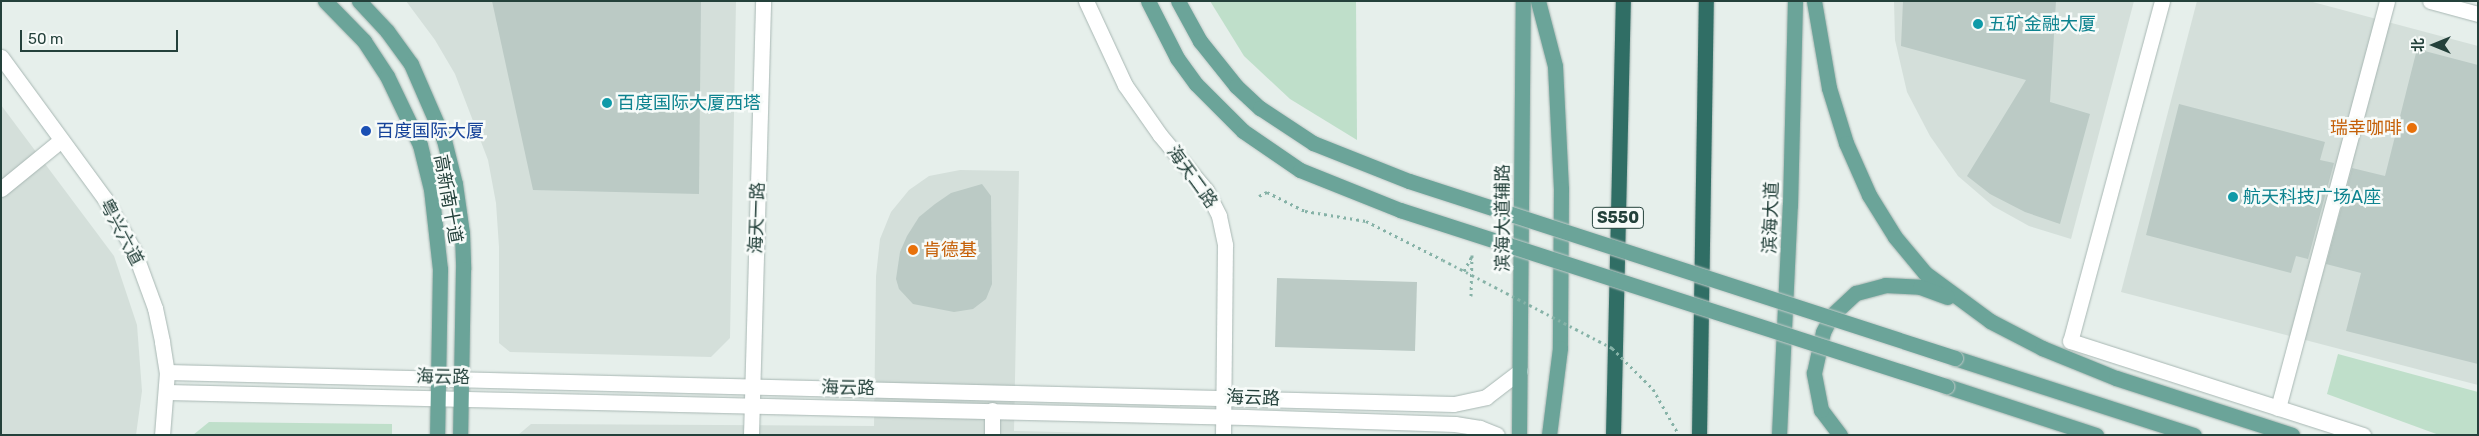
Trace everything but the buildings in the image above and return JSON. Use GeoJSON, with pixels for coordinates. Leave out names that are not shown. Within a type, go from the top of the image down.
{"type":"FeatureCollection","features":[{"type":"Feature","properties":{"kind":"highway","name":"S550"},"geometry":{"type":"LineString","coordinates":[[1614,435],[1623,1]]}},
{"type":"Feature","properties":{"kind":"highway"},"geometry":{"type":"LineString","coordinates":[[1699,435],[1706,1]]}},
{"type":"Feature","properties":{"kind":"main road","name":"高新南十道"},"geometry":{"type":"LineString","coordinates":[[325,1],[364,41],[387,76],[420,145],[438,232],[437,435]]}},
{"type":"Feature","properties":{"kind":"main road","name":"高新南十道"},"geometry":{"type":"LineString","coordinates":[[359,1],[387,31],[411,64],[444,140],[462,233],[460,435]]}},
{"type":"Feature","properties":{"kind":"main road"},"geometry":{"type":"LineString","coordinates":[[1148,1],[1176,58],[1196,84],[1243,131],[1300,170],[1400,210],[2096,435]]}},
{"type":"Feature","properties":{"kind":"main road"},"geometry":{"type":"LineString","coordinates":[[1178,1],[1216,65],[1260,108],[1313,143],[1409,181],[2194,435]]}},
{"type":"Feature","properties":{"kind":"main road"},"geometry":{"type":"LineString","coordinates":[[1519,1],[1523,25]]}},
{"type":"Feature","properties":{"kind":"main road","name":"滨海大道辅路"},"geometry":{"type":"LineString","coordinates":[[1519,435],[1523,1]]}},
{"type":"Feature","properties":{"kind":"main road"},"geometry":{"type":"LineString","coordinates":[[1538,1],[1555,66],[1561,189],[1560,348],[1549,435]]}},
{"type":"Feature","properties":{"kind":"main road","name":"滨海大道"},"geometry":{"type":"LineString","coordinates":[[1779,435],[1790,205],[1794,1]]}},
{"type":"Feature","properties":{"kind":"main road"},"geometry":{"type":"LineString","coordinates":[[1814,1],[1829,88],[1846,143],[1869,194],[1896,237],[1925,273],[1966,306]]}},
{"type":"Feature","properties":{"kind":"main road"},"geometry":{"type":"LineString","coordinates":[[1840,435],[1821,410],[1814,373],[1823,332],[1844,302],[1868,288],[1904,284],[1938,293],[1966,306],[2016,336],[2076,363],[2292,435]]}},
{"type":"Feature","properties":{"kind":"street","name":"海天一路"},"geometry":{"type":"LineString","coordinates":[[751,435],[763,1]]}},
{"type":"Feature","properties":{"kind":"street","name":"海天二路"},"geometry":{"type":"LineString","coordinates":[[1086,1],[1125,84],[1160,135],[1206,190],[1219,216],[1224,245],[1223,435]]}},
{"type":"Feature","properties":{"kind":"street"},"geometry":{"type":"LineString","coordinates":[[2162,1],[2070,341],[2364,435]]}},
{"type":"Feature","properties":{"kind":"street"},"geometry":{"type":"LineString","coordinates":[[2278,408],[2387,1]]}},
{"type":"Feature","properties":{"kind":"street"},"geometry":{"type":"LineString","coordinates":[[2430,1],[2478,14]]}},
{"type":"Feature","properties":{"kind":"street","name":"粤兴六道"},"geometry":{"type":"LineString","coordinates":[[1,57],[104,199],[134,251],[155,308],[166,372],[162,435]]}},
{"type":"Feature","properties":{"kind":"street"},"geometry":{"type":"LineString","coordinates":[[1,189],[61,140]]}},
{"type":"Feature","properties":{"kind":"street","name":"海云路"},"geometry":{"type":"LineString","coordinates":[[166,372],[461,377],[1466,404],[1486,397],[1520,371]]}},
{"type":"Feature","properties":{"kind":"street","name":"海云路"},"geometry":{"type":"LineString","coordinates":[[166,392],[992,410],[1455,424],[1480,428],[1496,435]]}},
{"type":"Feature","properties":{"kind":"street"},"geometry":{"type":"LineString","coordinates":[[992,410],[992,435]]}},
{"type":"Feature","properties":{"kind":"path"},"geometry":{"type":"LineString","coordinates":[[1259,196],[1267,192],[1305,211],[1366,221],[1612,348],[1654,389],[1679,435]]}},
{"type":"Feature","properties":{"kind":"path"},"geometry":{"type":"LineString","coordinates":[[1464,270],[1472,255],[1471,296]]}},
{"type":"Feature","properties":{"kind":"shaded area","name":"百度国际大厦"},"geometry":{"type":"Polygon","coordinates":[[[406,1],[736,1],[730,338],[711,357],[510,352],[499,343],[499,247],[496,203],[488,160],[455,74],[435,40],[406,1]]]}},
{"type":"Feature","properties":{"kind":"shaded area"},"geometry":{"type":"Polygon","coordinates":[[[1894,1],[2134,1],[2071,239],[2029,226],[1993,206],[1958,176],[1930,136],[1907,92],[1895,40],[1894,1]]]}},
{"type":"Feature","properties":{"kind":"shaded area"},"geometry":{"type":"Polygon","coordinates":[[[2197,1],[2309,1],[2478,46],[2478,385],[2121,292],[2197,1]]]}},
{"type":"Feature","properties":{"kind":"shaded area"},"geometry":{"type":"Polygon","coordinates":[[[1,105],[114,256],[137,325],[142,391],[136,435],[1,435],[1,105]]]}},
{"type":"Feature","properties":{"kind":"shaded area"},"geometry":{"type":"Polygon","coordinates":[[[960,170],[1019,171],[1014,431],[1185,435],[518,435],[531,424],[874,426],[876,276],[880,239],[891,212],[909,190],[929,176],[960,170]]]}},
{"type":"Feature","properties":{"kind":"green space"},"geometry":{"type":"Polygon","coordinates":[[[1210,1],[1356,1],[1357,140],[1290,99],[1244,56],[1210,1]]]}},
{"type":"Feature","properties":{"kind":"green space"},"geometry":{"type":"Polygon","coordinates":[[[2338,354],[2478,392],[2478,435],[2439,435],[2327,394],[2338,354]]]}},
{"type":"Feature","properties":{"kind":"green space"},"geometry":{"type":"Polygon","coordinates":[[[209,422],[392,424],[392,435],[193,435],[209,422]]]}},
{"type":"Feature","properties":{"kind":"place","name":"五矿金融大厦"},"geometry":{"type":"Point","coordinates":[1978,24]}},
{"type":"Feature","properties":{"kind":"place","name":"百度国际大厦西塔"},"geometry":{"type":"Point","coordinates":[607,103]}},
{"type":"Feature","properties":{"kind":"place","name":"瑞幸咖啡"},"geometry":{"type":"Point","coordinates":[2412,128]}},
{"type":"Feature","properties":{"kind":"place","name":"百度国际大厦"},"geometry":{"type":"Point","coordinates":[366,131]}},
{"type":"Feature","properties":{"kind":"place","name":"航天科技广场A座"},"geometry":{"type":"Point","coordinates":[2233,197]}},
{"type":"Feature","properties":{"kind":"place","name":"肯德基"},"geometry":{"type":"Point","coordinates":[913,250]}}]}
